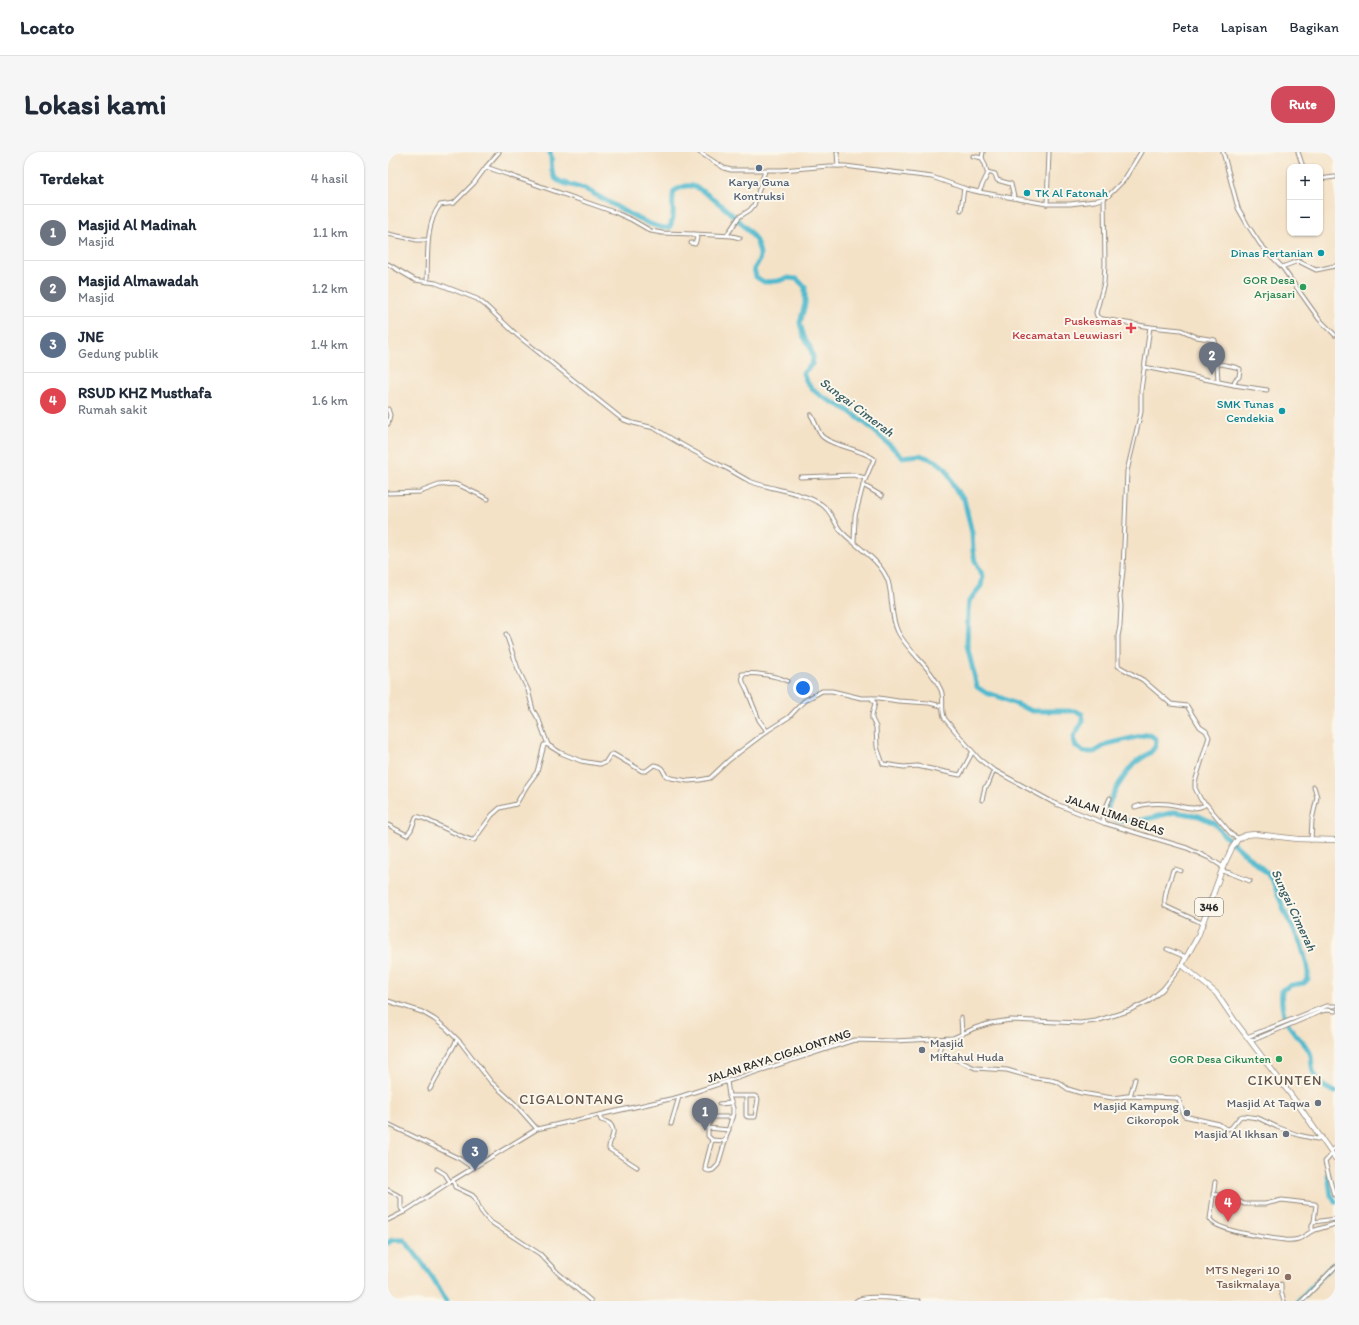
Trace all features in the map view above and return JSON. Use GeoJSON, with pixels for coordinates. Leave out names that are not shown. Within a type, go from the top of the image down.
{"type":"FeatureCollection","features":[{"type":"Feature","properties":{"kind":"main road","name":"346"},"geometry":{"type":"LineString","coordinates":[[1182,965],[1204,924],[1223,869],[1232,848],[1239,839],[1249,834],[1261,834],[1311,840],[1335,840]]}},
{"type":"Feature","properties":{"kind":"main road"},"geometry":{"type":"LineString","coordinates":[[1182,965],[1216,993],[1333,1153]]}},
{"type":"Feature","properties":{"kind":"street"},"geometry":{"type":"LineString","coordinates":[[427,282],[428,240],[436,209],[440,204],[454,203],[499,152]]}},
{"type":"Feature","properties":{"kind":"street"},"geometry":{"type":"LineString","coordinates":[[699,152],[719,166],[728,170],[765,171],[838,166],[927,176],[979,192],[1047,204],[1083,203],[1104,198],[1120,185],[1141,152]]}},
{"type":"Feature","properties":{"kind":"street"},"geometry":{"type":"LineString","coordinates":[[837,152],[838,166]]}},
{"type":"Feature","properties":{"kind":"street"},"geometry":{"type":"LineString","coordinates":[[979,192],[988,173],[982,158],[983,152]]}},
{"type":"Feature","properties":{"kind":"street"},"geometry":{"type":"LineString","coordinates":[[1047,204],[1049,152]]}},
{"type":"Feature","properties":{"kind":"street"},"geometry":{"type":"LineString","coordinates":[[1228,152],[1224,153],[1240,213],[1258,241],[1282,267],[1319,319],[1335,335]]}},
{"type":"Feature","properties":{"kind":"street"},"geometry":{"type":"LineString","coordinates":[[1298,152],[1302,164]]}},
{"type":"Feature","properties":{"kind":"street"},"geometry":{"type":"LineString","coordinates":[[973,156],[982,158]]}},
{"type":"Feature","properties":{"kind":"street"},"geometry":{"type":"LineString","coordinates":[[486,167],[614,212],[651,231],[662,233],[727,235],[740,238]]}},
{"type":"Feature","properties":{"kind":"street"},"geometry":{"type":"LineString","coordinates":[[727,235],[740,217],[754,205],[765,171]]}},
{"type":"Feature","properties":{"kind":"street"},"geometry":{"type":"LineString","coordinates":[[988,173],[994,174],[997,180],[1012,184],[1014,197]]}},
{"type":"Feature","properties":{"kind":"street"},"geometry":{"type":"LineString","coordinates":[[1323,178],[1335,176]]}},
{"type":"Feature","properties":{"kind":"street"},"geometry":{"type":"LineString","coordinates":[[961,210],[964,188]]}},
{"type":"Feature","properties":{"kind":"street"},"geometry":{"type":"LineString","coordinates":[[1104,198],[1105,264],[1104,284],[1096,313],[1098,318],[1150,327],[1181,330],[1197,337],[1215,340],[1218,382]]}},
{"type":"Feature","properties":{"kind":"street"},"geometry":{"type":"LineString","coordinates":[[388,234],[417,240],[428,240]]}},
{"type":"Feature","properties":{"kind":"street"},"geometry":{"type":"LineString","coordinates":[[691,243],[694,244],[697,238],[694,234]]}},
{"type":"Feature","properties":{"kind":"street"},"geometry":{"type":"LineString","coordinates":[[1282,267],[1298,261],[1316,270],[1335,266]]}},
{"type":"Feature","properties":{"kind":"street","name":"JALAN LIMA BELAS"},"geometry":{"type":"LineString","coordinates":[[388,265],[415,280],[440,284],[481,302],[517,334],[622,420],[654,428],[710,461],[748,480],[763,486],[810,499],[823,505],[829,511],[840,530],[879,566],[888,581],[892,613],[898,631],[907,645],[932,674],[941,690],[942,713],[945,719],[972,753],[994,770],[1056,804],[1104,822],[1187,848],[1209,858],[1230,873],[1250,881]]}},
{"type":"Feature","properties":{"kind":"street"},"geometry":{"type":"LineString","coordinates":[[1150,327],[1141,390],[1141,412],[1127,471],[1123,570],[1120,597],[1120,626],[1118,636],[1118,666],[1143,680],[1171,704],[1187,706],[1200,727],[1208,734],[1208,742],[1203,755],[1195,788],[1200,798],[1232,835],[1239,839]]}},
{"type":"Feature","properties":{"kind":"street"},"geometry":{"type":"LineString","coordinates":[[1217,363],[1227,366],[1235,366],[1240,369],[1239,377],[1235,380],[1234,385]]}},
{"type":"Feature","properties":{"kind":"street"},"geometry":{"type":"LineString","coordinates":[[1144,367],[1267,390]]}},
{"type":"Feature","properties":{"kind":"street"},"geometry":{"type":"LineString","coordinates":[[388,409],[390,415],[388,424]]}},
{"type":"Feature","properties":{"kind":"street"},"geometry":{"type":"LineString","coordinates":[[811,415],[820,434],[825,439],[874,459],[864,480],[854,516],[854,542]]}},
{"type":"Feature","properties":{"kind":"street"},"geometry":{"type":"LineString","coordinates":[[800,477],[854,475],[863,477],[864,480]]}},
{"type":"Feature","properties":{"kind":"street"},"geometry":{"type":"LineString","coordinates":[[388,493],[420,492],[439,485],[454,484],[488,499]]}},
{"type":"Feature","properties":{"kind":"street"},"geometry":{"type":"LineString","coordinates":[[863,485],[882,496]]}},
{"type":"Feature","properties":{"kind":"street"},"geometry":{"type":"LineString","coordinates":[[506,634],[518,669],[528,690],[533,710],[539,720],[548,744],[561,753],[588,762],[599,764],[605,763],[610,755],[615,754],[642,771],[646,771],[654,765],[657,765],[663,769],[666,776],[669,778],[700,780],[710,778],[729,760],[767,731],[789,717],[804,701],[822,691],[829,690],[860,698],[929,703],[942,706]]}},
{"type":"Feature","properties":{"kind":"street"},"geometry":{"type":"LineString","coordinates":[[767,731],[759,720],[755,707],[743,682],[742,674],[748,673],[782,678],[787,681]]}},
{"type":"Feature","properties":{"kind":"street"},"geometry":{"type":"LineString","coordinates":[[872,698],[875,703],[872,719],[876,727],[877,747],[883,764],[917,766],[960,775],[972,753]]}},
{"type":"Feature","properties":{"kind":"street"},"geometry":{"type":"LineString","coordinates":[[388,824],[406,834],[411,830],[416,817],[419,816],[472,840],[476,838],[492,815],[500,808],[516,804],[537,772],[540,764],[542,748],[544,745],[548,744]]}},
{"type":"Feature","properties":{"kind":"street"},"geometry":{"type":"LineString","coordinates":[[982,800],[984,788],[988,786],[994,770]]}},
{"type":"Feature","properties":{"kind":"street"},"geometry":{"type":"LineString","coordinates":[[1311,840],[1312,820],[1317,797],[1314,787]]}},
{"type":"Feature","properties":{"kind":"street"},"geometry":{"type":"LineString","coordinates":[[1104,822],[1103,814],[1110,798]]}},
{"type":"Feature","properties":{"kind":"street"},"geometry":{"type":"LineString","coordinates":[[1135,807],[1164,804],[1192,808],[1201,807],[1206,804]]}},
{"type":"Feature","properties":{"kind":"street"},"geometry":{"type":"LineString","coordinates":[[1181,871],[1174,870],[1168,883],[1164,902],[1166,906],[1204,924]]}},
{"type":"Feature","properties":{"kind":"street"},"geometry":{"type":"LineString","coordinates":[[1167,949],[1186,957]]}},
{"type":"Feature","properties":{"kind":"street","name":"JALAN RAYA CIGALONTANG"},"geometry":{"type":"LineString","coordinates":[[388,1220],[404,1212],[451,1181],[537,1129],[679,1097],[854,1040],[862,1039],[894,1042],[943,1039],[957,1037],[975,1028],[1002,1020],[1019,1019],[1080,1024],[1108,1018],[1149,1001],[1163,989],[1182,965]]}},
{"type":"Feature","properties":{"kind":"street"},"geometry":{"type":"LineString","coordinates":[[388,1001],[422,1012],[446,1028],[491,1082],[514,1103],[537,1129]]}},
{"type":"Feature","properties":{"kind":"street"},"geometry":{"type":"LineString","coordinates":[[1247,1036],[1326,1006],[1335,1006]]}},
{"type":"Feature","properties":{"kind":"street"},"geometry":{"type":"LineString","coordinates":[[1251,1041],[1326,1010],[1335,1011]]}},
{"type":"Feature","properties":{"kind":"street"},"geometry":{"type":"LineString","coordinates":[[961,1017],[962,1035]]}},
{"type":"Feature","properties":{"kind":"street"},"geometry":{"type":"LineString","coordinates":[[1288,1020],[1290,1024]]}},
{"type":"Feature","properties":{"kind":"street"},"geometry":{"type":"LineString","coordinates":[[943,1039],[940,1053],[975,1068],[1007,1070],[1035,1078],[1058,1082],[1068,1089],[1081,1093],[1113,1098],[1130,1096],[1176,1098],[1179,1100],[1184,1116],[1219,1124],[1226,1129],[1232,1128],[1240,1117],[1253,1116],[1298,1135],[1317,1139],[1322,1138]]}},
{"type":"Feature","properties":{"kind":"street"},"geometry":{"type":"LineString","coordinates":[[430,1089],[457,1040]]}},
{"type":"Feature","properties":{"kind":"street"},"geometry":{"type":"LineString","coordinates":[[1130,1096],[1135,1079]]}},
{"type":"Feature","properties":{"kind":"street"},"geometry":{"type":"LineString","coordinates":[[712,1140],[705,1168],[709,1171],[713,1170],[718,1165],[732,1118],[733,1110],[727,1081]]}},
{"type":"Feature","properties":{"kind":"street"},"geometry":{"type":"LineString","coordinates":[[729,1096],[746,1096],[755,1096],[757,1098],[755,1117],[746,1116],[746,1096]]}},
{"type":"Feature","properties":{"kind":"street"},"geometry":{"type":"LineString","coordinates":[[671,1124],[679,1097]]}},
{"type":"Feature","properties":{"kind":"street"},"geometry":{"type":"LineString","coordinates":[[719,1104],[731,1103]]}},
{"type":"Feature","properties":{"kind":"street"},"geometry":{"type":"LineString","coordinates":[[599,1115],[601,1120],[609,1123],[613,1132],[613,1137],[608,1147],[609,1149],[637,1167]]}},
{"type":"Feature","properties":{"kind":"street"},"geometry":{"type":"LineString","coordinates":[[726,1141],[712,1140],[708,1136],[709,1124],[713,1117],[732,1118]]}},
{"type":"Feature","properties":{"kind":"street"},"geometry":{"type":"LineString","coordinates":[[388,1124],[460,1158],[473,1168]]}},
{"type":"Feature","properties":{"kind":"street"},"geometry":{"type":"LineString","coordinates":[[708,1128],[729,1130]]}},
{"type":"Feature","properties":{"kind":"street"},"geometry":{"type":"LineString","coordinates":[[1333,1153],[1325,1162],[1329,1172],[1334,1195]]}},
{"type":"Feature","properties":{"kind":"street"},"geometry":{"type":"LineString","coordinates":[[437,1169],[445,1174],[455,1186],[472,1195],[489,1220],[540,1254],[558,1273],[591,1301]]}},
{"type":"Feature","properties":{"kind":"street"},"geometry":{"type":"LineString","coordinates":[[1215,1182],[1210,1219],[1212,1222],[1224,1229],[1294,1241],[1299,1240],[1312,1230],[1335,1224]]}},
{"type":"Feature","properties":{"kind":"street"},"geometry":{"type":"LineString","coordinates":[[388,1190],[401,1197],[401,1208],[404,1212]]}},
{"type":"Feature","properties":{"kind":"street"},"geometry":{"type":"LineString","coordinates":[[1213,1194],[1233,1198],[1244,1204],[1265,1204],[1282,1200],[1315,1204],[1316,1206],[1312,1230]]}},
{"type":"Feature","properties":{"kind":"street"},"geometry":{"type":"LineString","coordinates":[[1314,1222],[1335,1219]]}},
{"type":"Feature","properties":{"kind":"street"},"geometry":{"type":"LineString","coordinates":[[1324,1221],[1325,1227]]}},
{"type":"Feature","properties":{"kind":"street"},"geometry":{"type":"LineString","coordinates":[[1302,1301],[1335,1267]]}},
{"type":"Feature","properties":{"kind":"street"},"geometry":{"type":"LineString","coordinates":[[1281,1284],[1281,1292],[1284,1301]]}},
{"type":"Feature","properties":{"kind":"street"},"geometry":{"type":"LineString","coordinates":[[856,1301],[858,1299],[870,1297],[919,1301]]}},
{"type":"Feature","properties":{"kind":"waterway","name":"Sungai Cimerah"},"geometry":{"type":"LineString","coordinates":[[550,152],[552,169],[556,179],[566,184],[585,189],[627,213],[661,227],[669,228],[673,219],[674,191],[687,186],[698,188],[724,207],[753,237],[758,245],[760,255],[754,269],[756,277],[764,282],[778,281],[788,278],[797,279],[805,287],[805,304],[800,323],[804,337],[810,347],[813,357],[812,364],[803,373],[810,386],[819,395],[846,409],[867,424],[902,457],[920,455],[936,461],[946,469],[955,489],[964,499],[972,533],[975,561],[983,576],[981,586],[969,601],[968,611],[967,645],[977,687],[986,693],[997,696],[1032,711],[1075,711],[1082,714],[1083,721],[1074,736],[1075,745],[1084,752],[1094,752],[1107,744],[1149,734],[1156,739],[1156,744],[1152,751],[1135,763],[1118,786],[1108,807],[1108,812],[1111,818],[1121,821],[1143,820],[1175,812],[1199,816],[1214,823],[1225,836],[1267,873],[1274,884],[1286,915],[1301,944],[1308,969],[1308,979],[1304,983],[1291,985],[1282,990],[1282,1008],[1289,1025],[1309,1050],[1316,1078],[1326,1088],[1335,1092]]}},
{"type":"Feature","properties":{"kind":"waterway"},"geometry":{"type":"LineString","coordinates":[[1328,1174],[1331,1195],[1335,1202]]}},
{"type":"Feature","properties":{"kind":"waterway"},"geometry":{"type":"LineString","coordinates":[[388,1243],[392,1240],[404,1240],[427,1269],[446,1301]]}},
{"type":"Feature","properties":{"kind":"waterway"},"geometry":{"type":"LineString","coordinates":[[1298,1301],[1335,1262]]}},
{"type":"Feature","properties":{"kind":"place","name":"Karya Guna Kontruksi"},"geometry":{"type":"Point","coordinates":[759,168]}},
{"type":"Feature","properties":{"kind":"place","name":"TK Al Fatonah"},"geometry":{"type":"Point","coordinates":[1027,193]}},
{"type":"Feature","properties":{"kind":"place","name":"Dinas Pertanian"},"geometry":{"type":"Point","coordinates":[1321,253]}},
{"type":"Feature","properties":{"kind":"place","name":"GOR Desa Arjasari"},"geometry":{"type":"Point","coordinates":[1303,287]}},
{"type":"Feature","properties":{"kind":"place","name":"Puskesmas Kecamatan Leuwiasri"},"geometry":{"type":"Point","coordinates":[1131,328]}},
{"type":"Feature","properties":{"kind":"place","name":"Masjid Almawadah"},"geometry":{"type":"Point","coordinates":[1212,375]}},
{"type":"Feature","properties":{"kind":"place","name":"SMK Tunas Cendekia"},"geometry":{"type":"Point","coordinates":[1282,411]}},
{"type":"Feature","properties":{"kind":"place","name":"Masjid Miftahul Huda"},"geometry":{"type":"Point","coordinates":[922,1050]}},
{"type":"Feature","properties":{"kind":"place","name":"GOR Desa Cikunten"},"geometry":{"type":"Point","coordinates":[1279,1059]}},
{"type":"Feature","properties":{"kind":"place","name":"Masjid At Taqwa"},"geometry":{"type":"Point","coordinates":[1318,1103]}},
{"type":"Feature","properties":{"kind":"place","name":"Masjid Kampung Cikoropok"},"geometry":{"type":"Point","coordinates":[1187,1113]}},
{"type":"Feature","properties":{"kind":"place","name":"Masjid Al Madinah"},"geometry":{"type":"Point","coordinates":[705,1131]}},
{"type":"Feature","properties":{"kind":"place","name":"Masjid Al Ikhsan"},"geometry":{"type":"Point","coordinates":[1286,1134]}},
{"type":"Feature","properties":{"kind":"place","name":"JNE"},"geometry":{"type":"Point","coordinates":[475,1171]}},
{"type":"Feature","properties":{"kind":"place","name":"RSUD KHZ Musthafa"},"geometry":{"type":"Point","coordinates":[1228,1222]}},
{"type":"Feature","properties":{"kind":"place","name":"MTS Negeri 10 Tasikmalaya"},"geometry":{"type":"Point","coordinates":[1288,1277]}},
{"type":"Feature","properties":{"kind":"district","name":"CIKUNTEN"},"geometry":{"type":"Point","coordinates":[1285,1080]}},
{"type":"Feature","properties":{"kind":"district","name":"CIGALONTANG"},"geometry":{"type":"Point","coordinates":[572,1099]}}]}
